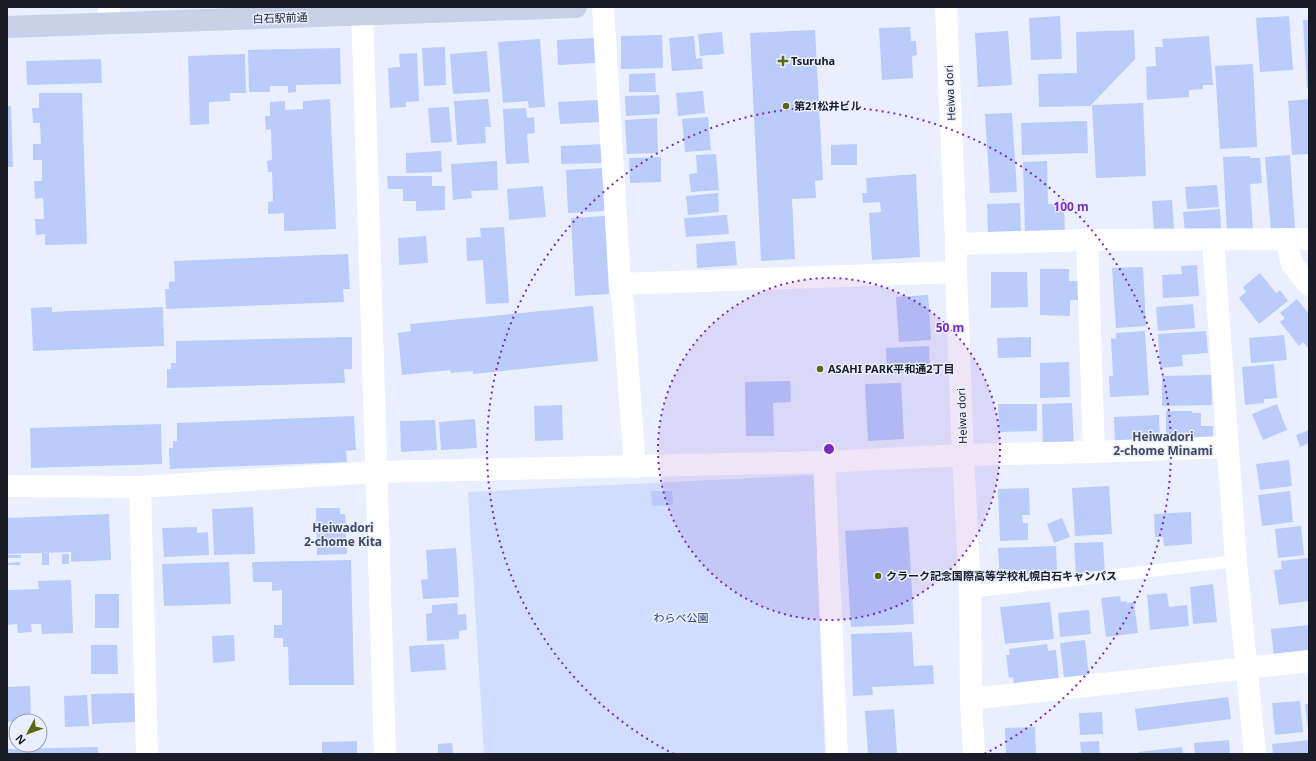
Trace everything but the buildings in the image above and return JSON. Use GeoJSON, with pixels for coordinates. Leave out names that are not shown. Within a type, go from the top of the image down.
{"type":"FeatureCollection","features":[{"type":"Feature","properties":{"kind":"main road","name":"白石駅前通"},"geometry":{"type":"LineString","coordinates":[[7,27],[109,15],[576,7]]}},
{"type":"Feature","properties":{"kind":"street"},"geometry":{"type":"LineString","coordinates":[[603,7],[620,284],[623,304],[635,467]]}},
{"type":"Feature","properties":{"kind":"street","name":"Heiwa dori"},"geometry":{"type":"LineString","coordinates":[[946,7],[963,455],[970,592],[971,699],[974,754]]}},
{"type":"Feature","properties":{"kind":"street"},"geometry":{"type":"LineString","coordinates":[[361,11],[385,754]]}},
{"type":"Feature","properties":{"kind":"street"},"geometry":{"type":"LineString","coordinates":[[1286,239],[1292,264],[1309,285]]}},
{"type":"Feature","properties":{"kind":"street"},"geometry":{"type":"LineString","coordinates":[[956,244],[1087,240],[1309,239]]}},
{"type":"Feature","properties":{"kind":"street"},"geometry":{"type":"LineString","coordinates":[[1087,240],[1094,452]]}},
{"type":"Feature","properties":{"kind":"street"},"geometry":{"type":"LineString","coordinates":[[1213,240],[1236,561],[1255,754]]}},
{"type":"Feature","properties":{"kind":"street"},"geometry":{"type":"LineString","coordinates":[[620,284],[956,272]]}},
{"type":"Feature","properties":{"kind":"street"},"geometry":{"type":"LineString","coordinates":[[7,486],[140,486],[376,472],[824,462],[963,455],[1228,447]]}},
{"type":"Feature","properties":{"kind":"street"},"geometry":{"type":"LineString","coordinates":[[824,462],[837,754]]}},
{"type":"Feature","properties":{"kind":"street"},"geometry":{"type":"LineString","coordinates":[[140,486],[147,754]]}},
{"type":"Feature","properties":{"kind":"street"},"geometry":{"type":"LineString","coordinates":[[971,699],[1309,661]]}},
{"type":"Feature","properties":{"kind":"lane"},"geometry":{"type":"LineString","coordinates":[[970,592],[1236,561]]}},
{"type":"Feature","properties":{"kind":"green space","name":"わらべ公園"},"geometry":{"type":"Polygon","coordinates":[[[814,475],[825,754],[484,754],[468,492],[814,475]]]}},
{"type":"Feature","properties":{"kind":"place","name":"Tsuruha"},"geometry":{"type":"Point","coordinates":[783,61]}},
{"type":"Feature","properties":{"kind":"place","name":"第21松井ビル"},"geometry":{"type":"Point","coordinates":[786,106]}},
{"type":"Feature","properties":{"kind":"place","name":"ASAHI PARK平和通2丁目"},"geometry":{"type":"Point","coordinates":[820,369]}},
{"type":"Feature","properties":{"kind":"place","name":"クラーク記念国際高等学校札幌白石キャンパス"},"geometry":{"type":"Point","coordinates":[878,576]}},
{"type":"Feature","properties":{"kind":"district","name":"Heiwadori 2-chome Minami"},"geometry":{"type":"Point","coordinates":[1163,444]}},
{"type":"Feature","properties":{"kind":"district","name":"Heiwadori 2-chome Kita"},"geometry":{"type":"Point","coordinates":[343,535]}}]}
